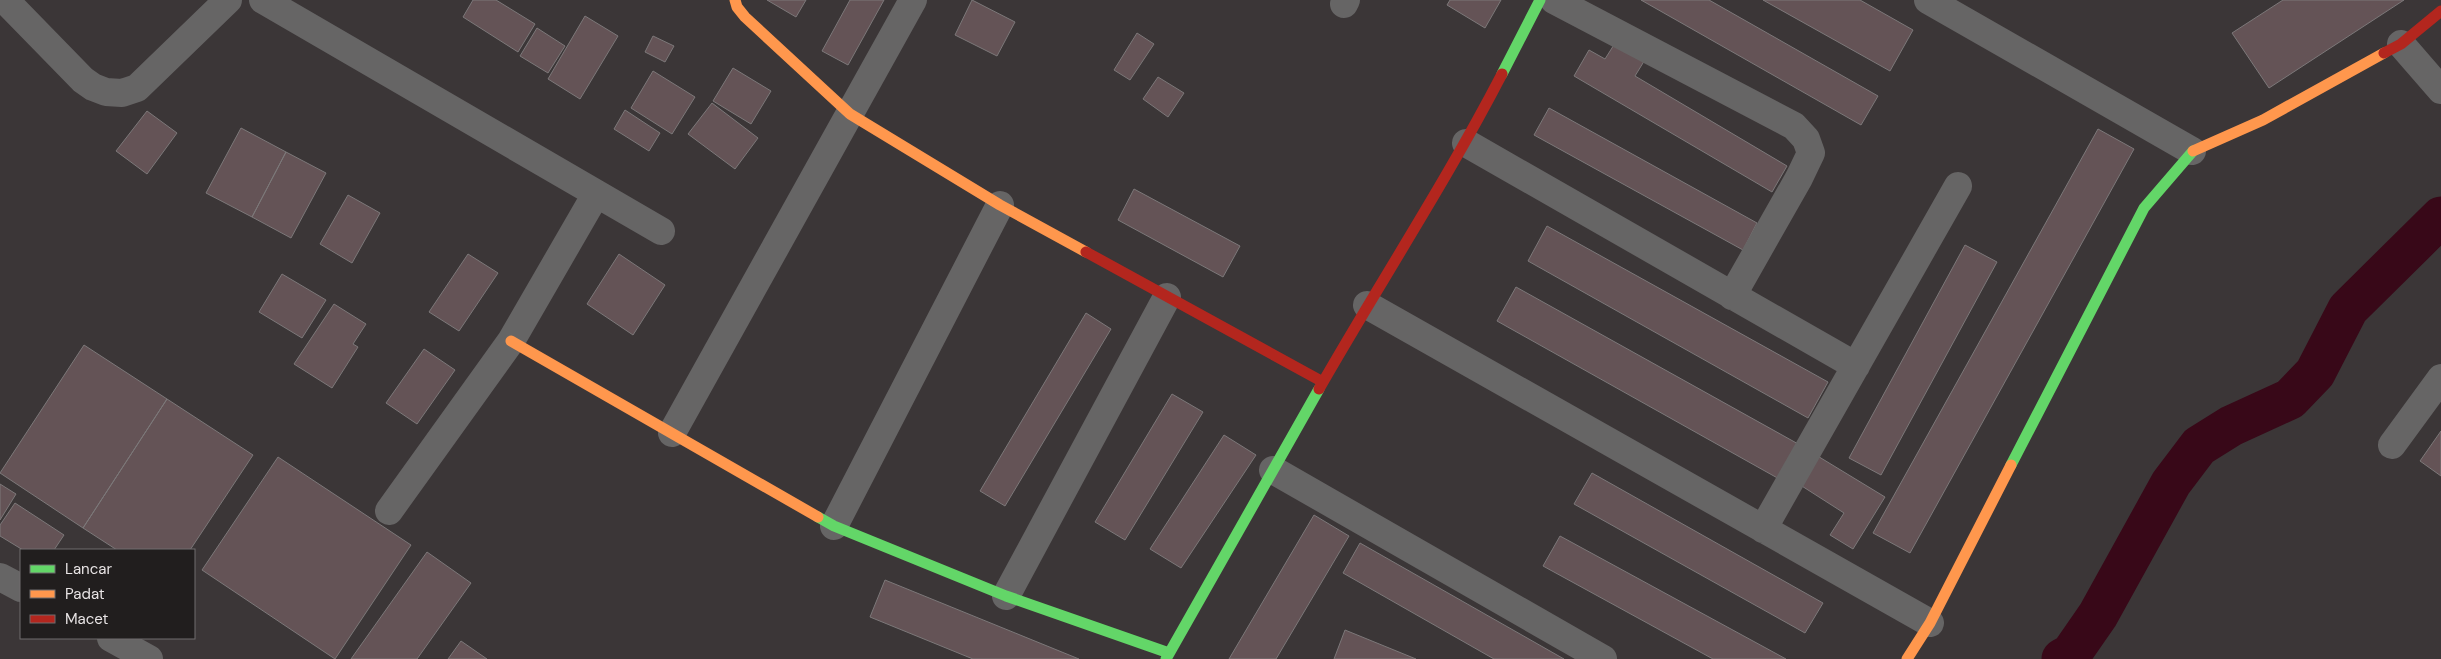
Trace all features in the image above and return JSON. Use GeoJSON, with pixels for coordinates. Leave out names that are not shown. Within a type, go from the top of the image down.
{"type":"FeatureCollection","features":[{"type":"Feature","properties":{"kind":"street"},"geometry":{"type":"LineString","coordinates":[[5,0],[83,80],[106,92],[122,93],[137,88],[228,0]]}},
{"type":"Feature","properties":{"kind":"street"},"geometry":{"type":"LineString","coordinates":[[263,0],[661,231]]}},
{"type":"Feature","properties":{"kind":"street"},"geometry":{"type":"LineString","coordinates":[[735,0],[737,7],[745,17],[850,114],[1000,205],[1323,382]]}},
{"type":"Feature","properties":{"kind":"street"},"geometry":{"type":"LineString","coordinates":[[672,433],[913,0]]}},
{"type":"Feature","properties":{"kind":"street"},"geometry":{"type":"LineString","coordinates":[[511,342],[834,526],[1006,596],[1167,656],[1367,305],[1466,143],[1540,0]]}},
{"type":"Feature","properties":{"kind":"street"},"geometry":{"type":"LineString","coordinates":[[1554,0],[1794,126],[1806,139],[1811,152],[1799,178],[1732,296]]}},
{"type":"Feature","properties":{"kind":"street"},"geometry":{"type":"LineString","coordinates":[[1928,0],[2192,151]]}},
{"type":"Feature","properties":{"kind":"street"},"geometry":{"type":"LineString","coordinates":[[1907,659],[1930,623],[2144,208],[2192,151],[2263,120],[2401,44],[2441,11]]}},
{"type":"Feature","properties":{"kind":"street"},"geometry":{"type":"LineString","coordinates":[[2401,44],[2441,90]]}},
{"type":"Feature","properties":{"kind":"street"},"geometry":{"type":"LineString","coordinates":[[1466,143],[1856,366]]}},
{"type":"Feature","properties":{"kind":"street"},"geometry":{"type":"LineString","coordinates":[[1763,529],[1958,186]]}},
{"type":"Feature","properties":{"kind":"street"},"geometry":{"type":"LineString","coordinates":[[389,511],[511,342],[596,194]]}},
{"type":"Feature","properties":{"kind":"street"},"geometry":{"type":"LineString","coordinates":[[834,526],[1000,205]]}},
{"type":"Feature","properties":{"kind":"street"},"geometry":{"type":"LineString","coordinates":[[1006,596],[1167,297]]}},
{"type":"Feature","properties":{"kind":"street"},"geometry":{"type":"LineString","coordinates":[[1367,305],[1930,623]]}},
{"type":"Feature","properties":{"kind":"street"},"geometry":{"type":"LineString","coordinates":[[2392,445],[2441,378]]}},
{"type":"Feature","properties":{"kind":"street"},"geometry":{"type":"LineString","coordinates":[[1273,470],[1603,659]]}},
{"type":"Feature","properties":{"kind":"street"},"geometry":{"type":"LineString","coordinates":[[0,577],[20,587]]}},
{"type":"Feature","properties":{"kind":"street"},"geometry":{"type":"LineString","coordinates":[[113,639],[149,659]]}},
{"type":"Feature","properties":{"kind":"building"},"geometry":{"type":"Polygon","coordinates":[[[473,0],[496,0],[535,24],[518,52],[463,17],[473,0]]]}},
{"type":"Feature","properties":{"kind":"building"},"geometry":{"type":"Polygon","coordinates":[[[767,0],[806,0],[796,17],[767,0]]]}},
{"type":"Feature","properties":{"kind":"building"},"geometry":{"type":"Polygon","coordinates":[[[850,0],[884,0],[848,65],[822,51],[850,0]]]}},
{"type":"Feature","properties":{"kind":"building"},"geometry":{"type":"Polygon","coordinates":[[[972,0],[1015,22],[997,56],[955,35],[972,0]]]}},
{"type":"Feature","properties":{"kind":"building"},"geometry":{"type":"Polygon","coordinates":[[[1450,0],[1501,0],[1485,28],[1447,5],[1450,0]]]}},
{"type":"Feature","properties":{"kind":"building"},"geometry":{"type":"Polygon","coordinates":[[[1641,0],[1709,0],[1878,96],[1861,125],[1641,0]]]}},
{"type":"Feature","properties":{"kind":"building"},"geometry":{"type":"Polygon","coordinates":[[[1763,0],[1860,0],[1913,30],[1890,71],[1763,0]]]}},
{"type":"Feature","properties":{"kind":"building"},"geometry":{"type":"Polygon","coordinates":[[[2283,0],[2404,0],[2269,88],[2232,33],[2283,0]]]}},
{"type":"Feature","properties":{"kind":"building"},"geometry":{"type":"Polygon","coordinates":[[[585,16],[618,36],[580,99],[548,79],[585,16]]]}},
{"type":"Feature","properties":{"kind":"building"},"geometry":{"type":"Polygon","coordinates":[[[537,28],[565,46],[548,73],[520,56],[537,28]]]}},
{"type":"Feature","properties":{"kind":"building"},"geometry":{"type":"Polygon","coordinates":[[[1137,33],[1154,44],[1130,80],[1114,70],[1137,33]]]}},
{"type":"Feature","properties":{"kind":"building"},"geometry":{"type":"Polygon","coordinates":[[[653,36],[674,46],[665,62],[645,52],[653,36]]]}},
{"type":"Feature","properties":{"kind":"building"},"geometry":{"type":"Polygon","coordinates":[[[1617,40],[1646,58],[1635,76],[1787,166],[1772,192],[1574,76],[1589,50],[1605,59],[1617,40]]]}},
{"type":"Feature","properties":{"kind":"building"},"geometry":{"type":"Polygon","coordinates":[[[733,68],[771,91],[751,124],[713,101],[733,68]]]}},
{"type":"Feature","properties":{"kind":"building"},"geometry":{"type":"Polygon","coordinates":[[[653,71],[695,97],[672,134],[631,108],[653,71]]]}},
{"type":"Feature","properties":{"kind":"building"},"geometry":{"type":"Polygon","coordinates":[[[1158,77],[1184,93],[1168,117],[1143,99],[1158,77]]]}},
{"type":"Feature","properties":{"kind":"building"},"geometry":{"type":"Polygon","coordinates":[[[712,103],[758,138],[735,169],[688,134],[712,103]]]}},
{"type":"Feature","properties":{"kind":"building"},"geometry":{"type":"Polygon","coordinates":[[[1549,108],[1757,223],[1743,250],[1534,135],[1549,108]]]}},
{"type":"Feature","properties":{"kind":"building"},"geometry":{"type":"Polygon","coordinates":[[[625,110],[660,133],[649,151],[614,129],[625,110]]]}},
{"type":"Feature","properties":{"kind":"building"},"geometry":{"type":"Polygon","coordinates":[[[147,111],[177,133],[147,174],[116,151],[147,111]]]}},
{"type":"Feature","properties":{"kind":"building"},"geometry":{"type":"Polygon","coordinates":[[[241,128],[286,152],[252,217],[206,193],[241,128]]]}},
{"type":"Feature","properties":{"kind":"building"},"geometry":{"type":"Polygon","coordinates":[[[2098,129],[2134,149],[1910,553],[1873,533],[2098,129]]]}},
{"type":"Feature","properties":{"kind":"building"},"geometry":{"type":"Polygon","coordinates":[[[286,152],[326,173],[291,238],[252,217],[286,152]]]}},
{"type":"Feature","properties":{"kind":"building"},"geometry":{"type":"Polygon","coordinates":[[[1134,189],[1240,246],[1223,277],[1118,220],[1134,189]]]}},
{"type":"Feature","properties":{"kind":"building"},"geometry":{"type":"Polygon","coordinates":[[[348,195],[380,213],[352,263],[320,244],[348,195]]]}},
{"type":"Feature","properties":{"kind":"building"},"geometry":{"type":"Polygon","coordinates":[[[1547,226],[1828,382],[1808,418],[1528,261],[1547,226]]]}},
{"type":"Feature","properties":{"kind":"building"},"geometry":{"type":"Polygon","coordinates":[[[1965,245],[1997,262],[1881,475],[1849,458],[1965,245]]]}},
{"type":"Feature","properties":{"kind":"building"},"geometry":{"type":"Polygon","coordinates":[[[468,254],[498,273],[459,331],[429,312],[468,254]]]}},
{"type":"Feature","properties":{"kind":"building"},"geometry":{"type":"Polygon","coordinates":[[[619,254],[665,285],[633,335],[587,304],[619,254]]]}},
{"type":"Feature","properties":{"kind":"building"},"geometry":{"type":"Polygon","coordinates":[[[282,274],[326,300],[302,338],[259,312],[282,274]]]}},
{"type":"Feature","properties":{"kind":"building"},"geometry":{"type":"Polygon","coordinates":[[[1516,287],[1800,445],[1781,480],[1497,321],[1516,287]]]}},
{"type":"Feature","properties":{"kind":"building"},"geometry":{"type":"Polygon","coordinates":[[[334,304],[366,324],[353,344],[358,347],[332,388],[294,364],[334,304]]]}},
{"type":"Feature","properties":{"kind":"building"},"geometry":{"type":"Polygon","coordinates":[[[1086,313],[1111,329],[1005,506],[980,491],[1086,313]]]}},
{"type":"Feature","properties":{"kind":"building"},"geometry":{"type":"Polygon","coordinates":[[[84,345],[167,399],[83,528],[0,473],[84,345]]]}},
{"type":"Feature","properties":{"kind":"building"},"geometry":{"type":"Polygon","coordinates":[[[424,349],[455,370],[417,424],[386,403],[424,349]]]}},
{"type":"Feature","properties":{"kind":"building"},"geometry":{"type":"Polygon","coordinates":[[[1172,394],[1203,412],[1125,540],[1095,522],[1172,394]]]}},
{"type":"Feature","properties":{"kind":"building"},"geometry":{"type":"Polygon","coordinates":[[[167,399],[253,455],[191,549],[115,549],[83,528],[167,399]]]}},
{"type":"Feature","properties":{"kind":"building"},"geometry":{"type":"Polygon","coordinates":[[[2441,431],[2441,476],[2420,461],[2441,431]]]}},
{"type":"Feature","properties":{"kind":"building"},"geometry":{"type":"Polygon","coordinates":[[[1224,435],[1256,455],[1181,568],[1150,549],[1224,435]]]}},
{"type":"Feature","properties":{"kind":"building"},"geometry":{"type":"Polygon","coordinates":[[[1811,452],[1885,497],[1853,549],[1830,535],[1844,513],[1794,481],[1811,452]]]}},
{"type":"Feature","properties":{"kind":"building"},"geometry":{"type":"Polygon","coordinates":[[[278,457],[411,545],[335,659],[202,570],[278,457]]]}},
{"type":"Feature","properties":{"kind":"building"},"geometry":{"type":"Polygon","coordinates":[[[1592,473],[1823,603],[1805,633],[1574,504],[1592,473]]]}},
{"type":"Feature","properties":{"kind":"building"},"geometry":{"type":"Polygon","coordinates":[[[0,484],[16,494],[0,520],[0,484]]]}},
{"type":"Feature","properties":{"kind":"building"},"geometry":{"type":"Polygon","coordinates":[[[15,503],[64,535],[55,549],[21,549],[0,536],[0,525],[15,503]]]}},
{"type":"Feature","properties":{"kind":"building"},"geometry":{"type":"Polygon","coordinates":[[[1314,515],[1349,536],[1276,659],[1229,659],[1314,515]]]}},
{"type":"Feature","properties":{"kind":"building"},"geometry":{"type":"Polygon","coordinates":[[[1560,536],[1786,659],[1713,659],[1543,566],[1560,536]]]}},
{"type":"Feature","properties":{"kind":"building"},"geometry":{"type":"Polygon","coordinates":[[[1360,543],[1564,659],[1494,659],[1343,573],[1360,543]]]}},
{"type":"Feature","properties":{"kind":"building"},"geometry":{"type":"Polygon","coordinates":[[[427,552],[471,583],[417,659],[351,659],[427,552]]]}},
{"type":"Feature","properties":{"kind":"building"},"geometry":{"type":"Polygon","coordinates":[[[885,580],[1079,659],[973,659],[870,617],[885,580]]]}},
{"type":"Feature","properties":{"kind":"building"},"geometry":{"type":"Polygon","coordinates":[[[1345,630],[1416,659],[1334,659],[1345,630]]]}},
{"type":"Feature","properties":{"kind":"building"},"geometry":{"type":"Polygon","coordinates":[[[461,641],[487,659],[448,659],[461,641]]]}},
{"type":"Feature","properties":{"kind":"waterway"},"geometry":{"type":"LineString","coordinates":[[2062,659],[2071,654],[2098,615],[2171,483],[2199,446],[2231,426],[2290,399],[2315,373],[2348,309],[2441,217]]}},
{"type":"Feature","properties":{"kind":"traffic: fast"},"geometry":{"type":"LineString","coordinates":[[1502,74],[1540,0]]}},
{"type":"Feature","properties":{"kind":"traffic: fast"},"geometry":{"type":"LineString","coordinates":[[2011,465],[2144,208],[2193,151]]}},
{"type":"Feature","properties":{"kind":"traffic: fast"},"geometry":{"type":"LineString","coordinates":[[1166,659],[1319,389]]}},
{"type":"Feature","properties":{"kind":"traffic: fast"},"geometry":{"type":"LineString","coordinates":[[818,517],[834,526],[1006,596],[1169,653]]}},
{"type":"Feature","properties":{"kind":"traffic: slow"},"geometry":{"type":"LineString","coordinates":[[735,0],[737,7],[745,17],[850,114],[1000,205],[1086,252]]}},
{"type":"Feature","properties":{"kind":"traffic: slow"},"geometry":{"type":"LineString","coordinates":[[2193,151],[2263,120],[2384,53]]}},
{"type":"Feature","properties":{"kind":"traffic: slow"},"geometry":{"type":"LineString","coordinates":[[511,341],[818,517]]}},
{"type":"Feature","properties":{"kind":"traffic: slow"},"geometry":{"type":"LineString","coordinates":[[1907,659],[1930,623],[2011,465]]}},
{"type":"Feature","properties":{"kind":"traffic: jam"},"geometry":{"type":"LineString","coordinates":[[2384,53],[2401,44],[2441,11]]}},
{"type":"Feature","properties":{"kind":"traffic: jam"},"geometry":{"type":"LineString","coordinates":[[1319,389],[1458,154],[1502,74]]}},
{"type":"Feature","properties":{"kind":"traffic: jam"},"geometry":{"type":"LineString","coordinates":[[1086,252],[1323,382]]}}]}
